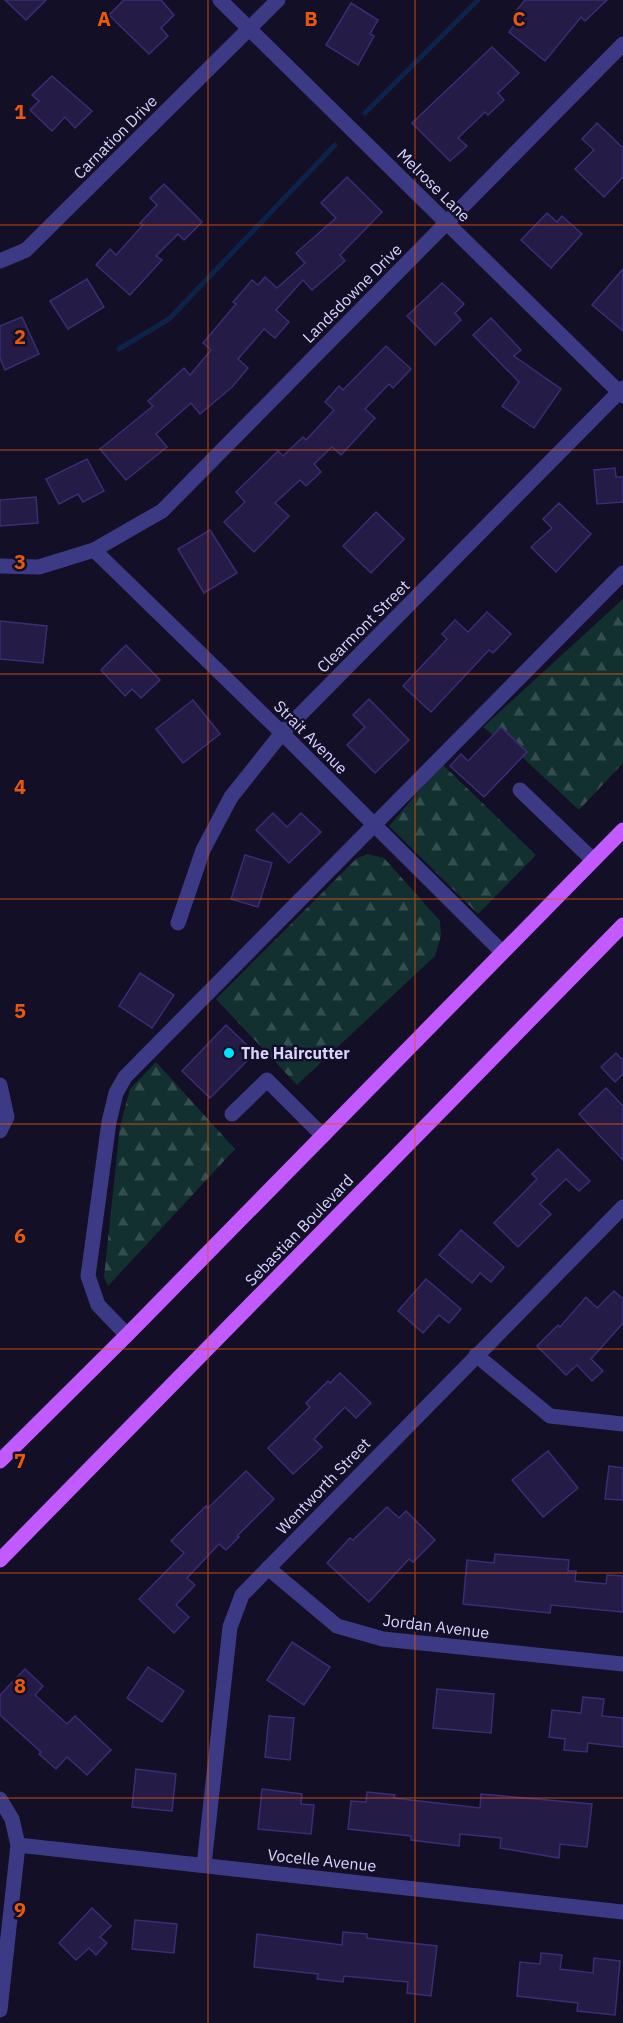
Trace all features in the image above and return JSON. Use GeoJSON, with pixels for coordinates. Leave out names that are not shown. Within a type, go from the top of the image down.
{"type":"FeatureCollection","features":[{"type":"Feature","properties":{"kind":"main road"},"geometry":{"type":"LineString","coordinates":[[0,1461],[127,1335],[623,830]]}},
{"type":"Feature","properties":{"kind":"main road","name":"Sebastian Boulevard"},"geometry":{"type":"LineString","coordinates":[[0,1560],[623,925]]}},
{"type":"Feature","properties":{"kind":"street","name":"Melrose Lane"},"geometry":{"type":"LineString","coordinates":[[220,0],[622,392]]}},
{"type":"Feature","properties":{"kind":"street","name":"Carnation Drive"},"geometry":{"type":"LineString","coordinates":[[0,261],[26,250],[278,0]]}},
{"type":"Feature","properties":{"kind":"street","name":"Landsdowne Drive"},"geometry":{"type":"LineString","coordinates":[[0,566],[39,567],[94,550],[162,511],[623,44]]}},
{"type":"Feature","properties":{"kind":"street","name":"Clearmont Street"},"geometry":{"type":"LineString","coordinates":[[178,923],[203,850],[231,797],[282,733],[622,392]]}},
{"type":"Feature","properties":{"kind":"street","name":"Strait Avenue"},"geometry":{"type":"LineString","coordinates":[[94,550],[502,952]]}},
{"type":"Feature","properties":{"kind":"street"},"geometry":{"type":"LineString","coordinates":[[127,1335],[98,1305],[88,1276],[109,1122],[116,1093],[125,1077],[623,573]]}},
{"type":"Feature","properties":{"kind":"street"},"geometry":{"type":"LineString","coordinates":[[520,790],[593,860]]}},
{"type":"Feature","properties":{"kind":"street"},"geometry":{"type":"LineString","coordinates":[[232,1114],[267,1080],[323,1136]]}},
{"type":"Feature","properties":{"kind":"street"},"geometry":{"type":"LineString","coordinates":[[0,1085],[7,1117],[0,1131]]}},
{"type":"Feature","properties":{"kind":"street","name":"Wentworth Street"},"geometry":{"type":"LineString","coordinates":[[204,1865],[230,1627],[242,1595],[623,1207]]}},
{"type":"Feature","properties":{"kind":"street"},"geometry":{"type":"LineString","coordinates":[[476,1355],[550,1416],[623,1424]]}},
{"type":"Feature","properties":{"kind":"street","name":"Jordan Avenue"},"geometry":{"type":"LineString","coordinates":[[268,1568],[338,1626],[383,1640],[623,1664]]}},
{"type":"Feature","properties":{"kind":"street"},"geometry":{"type":"LineString","coordinates":[[0,1799],[12,1819],[18,1845],[0,2010]]}},
{"type":"Feature","properties":{"kind":"street","name":"Vocelle Avenue"},"geometry":{"type":"LineString","coordinates":[[18,1845],[623,1912]]}},
{"type":"Feature","properties":{"kind":"green space"},"geometry":{"type":"Polygon","coordinates":[[[623,599],[623,763],[579,810],[522,757],[527,752],[501,727],[493,735],[483,727],[623,599]]]}},
{"type":"Feature","properties":{"kind":"green space"},"geometry":{"type":"Polygon","coordinates":[[[442,764],[536,855],[478,914],[389,826],[442,764]]]}},
{"type":"Feature","properties":{"kind":"green space"},"geometry":{"type":"Polygon","coordinates":[[[368,854],[384,858],[440,921],[441,936],[435,956],[297,1085],[216,999],[357,858],[368,854]]]}},
{"type":"Feature","properties":{"kind":"green space"},"geometry":{"type":"Polygon","coordinates":[[[156,1062],[235,1149],[108,1286],[104,1277],[120,1126],[130,1089],[156,1062]]]}},
{"type":"Feature","properties":{"kind":"building"},"geometry":{"type":"Polygon","coordinates":[[[5,0],[46,0],[26,20],[5,0]]]}},
{"type":"Feature","properties":{"kind":"building"},"geometry":{"type":"Polygon","coordinates":[[[124,0],[161,0],[174,15],[161,28],[168,36],[149,54],[109,15],[124,0]]]}},
{"type":"Feature","properties":{"kind":"building"},"geometry":{"type":"Polygon","coordinates":[[[525,0],[607,0],[585,21],[581,17],[545,61],[509,32],[518,20],[512,16],[525,0]]]}},
{"type":"Feature","properties":{"kind":"building"},"geometry":{"type":"Polygon","coordinates":[[[351,3],[378,20],[370,34],[374,36],[358,65],[326,45],[351,3]]]}},
{"type":"Feature","properties":{"kind":"building"},"geometry":{"type":"Polygon","coordinates":[[[492,47],[519,73],[498,93],[504,100],[488,115],[485,112],[458,138],[467,146],[450,161],[412,123],[492,47]]]}},
{"type":"Feature","properties":{"kind":"building"},"geometry":{"type":"Polygon","coordinates":[[[52,76],[92,111],[75,128],[65,117],[52,131],[30,110],[39,101],[32,95],[52,76]]]}},
{"type":"Feature","properties":{"kind":"building"},"geometry":{"type":"Polygon","coordinates":[[[597,123],[623,148],[623,177],[604,197],[575,169],[594,150],[582,139],[597,123]]]}},
{"type":"Feature","properties":{"kind":"building"},"geometry":{"type":"Polygon","coordinates":[[[347,177],[382,212],[340,255],[345,261],[312,290],[303,280],[276,310],[289,322],[275,338],[264,329],[238,359],[248,368],[232,387],[200,414],[191,403],[156,434],[167,447],[126,480],[100,449],[153,406],[148,401],[184,368],[190,375],[211,350],[203,343],[236,304],[233,302],[252,280],[258,285],[265,277],[277,288],[305,263],[296,253],[336,218],[321,203],[347,177]]]}},
{"type":"Feature","properties":{"kind":"building"},"geometry":{"type":"Polygon","coordinates":[[[164,184],[202,222],[184,240],[178,234],[156,256],[162,260],[130,295],[96,265],[110,249],[116,255],[143,225],[140,223],[157,205],[150,198],[164,184]]]}},
{"type":"Feature","properties":{"kind":"building"},"geometry":{"type":"Polygon","coordinates":[[[547,213],[557,222],[562,216],[582,234],[551,268],[521,240],[547,213]]]}},
{"type":"Feature","properties":{"kind":"building"},"geometry":{"type":"Polygon","coordinates":[[[623,269],[623,331],[592,305],[623,269]]]}},
{"type":"Feature","properties":{"kind":"building"},"geometry":{"type":"Polygon","coordinates":[[[87,279],[104,307],[68,329],[50,301],[87,279]]]}},
{"type":"Feature","properties":{"kind":"building"},"geometry":{"type":"Polygon","coordinates":[[[442,283],[464,304],[455,313],[461,320],[435,345],[407,316],[442,283]]]}},
{"type":"Feature","properties":{"kind":"building"},"geometry":{"type":"Polygon","coordinates":[[[22,317],[39,354],[5,370],[0,358],[0,326],[22,317]]]}},
{"type":"Feature","properties":{"kind":"building"},"geometry":{"type":"Polygon","coordinates":[[[491,318],[521,350],[514,356],[561,389],[534,428],[502,406],[519,382],[473,335],[491,318]]]}},
{"type":"Feature","properties":{"kind":"building"},"geometry":{"type":"Polygon","coordinates":[[[386,346],[411,369],[393,388],[389,384],[365,409],[375,418],[341,455],[332,447],[314,464],[321,472],[306,486],[300,480],[275,503],[289,516],[254,552],[224,522],[245,502],[236,492],[278,451],[283,456],[303,437],[306,440],[334,410],[325,402],[339,386],[343,390],[386,346]]]}},
{"type":"Feature","properties":{"kind":"building"},"geometry":{"type":"Polygon","coordinates":[[[87,459],[104,491],[83,502],[78,494],[59,504],[46,479],[87,459]]]}},
{"type":"Feature","properties":{"kind":"building"},"geometry":{"type":"Polygon","coordinates":[[[615,468],[616,477],[623,477],[623,502],[597,504],[594,470],[615,468]]]}},
{"type":"Feature","properties":{"kind":"building"},"geometry":{"type":"Polygon","coordinates":[[[36,497],[38,523],[0,526],[0,500],[36,497]]]}},
{"type":"Feature","properties":{"kind":"building"},"geometry":{"type":"Polygon","coordinates":[[[559,503],[591,534],[556,572],[531,547],[552,528],[543,519],[559,503]]]}},
{"type":"Feature","properties":{"kind":"building"},"geometry":{"type":"Polygon","coordinates":[[[376,512],[404,539],[371,573],[343,546],[376,512]]]}},
{"type":"Feature","properties":{"kind":"building"},"geometry":{"type":"Polygon","coordinates":[[[210,530],[237,573],[204,593],[178,549],[210,530]]]}},
{"type":"Feature","properties":{"kind":"building"},"geometry":{"type":"Polygon","coordinates":[[[487,612],[511,634],[493,653],[489,650],[431,712],[403,686],[447,639],[442,634],[455,620],[468,632],[487,612]]]}},
{"type":"Feature","properties":{"kind":"building"},"geometry":{"type":"Polygon","coordinates":[[[0,621],[47,626],[43,663],[0,659],[0,621]]]}},
{"type":"Feature","properties":{"kind":"building"},"geometry":{"type":"Polygon","coordinates":[[[126,645],[160,680],[141,698],[132,689],[125,696],[101,670],[126,645]]]}},
{"type":"Feature","properties":{"kind":"building"},"geometry":{"type":"Polygon","coordinates":[[[369,699],[409,740],[375,773],[347,745],[365,727],[353,715],[369,699]]]}},
{"type":"Feature","properties":{"kind":"building"},"geometry":{"type":"Polygon","coordinates":[[[193,700],[220,734],[183,763],[156,729],[193,700]]]}},
{"type":"Feature","properties":{"kind":"building"},"geometry":{"type":"Polygon","coordinates":[[[501,727],[527,752],[484,797],[450,766],[461,754],[468,761],[501,727]]]}},
{"type":"Feature","properties":{"kind":"building"},"geometry":{"type":"Polygon","coordinates":[[[273,813],[287,827],[301,813],[321,832],[289,863],[256,830],[273,813]]]}},
{"type":"Feature","properties":{"kind":"building"},"geometry":{"type":"Polygon","coordinates":[[[245,855],[272,863],[258,907],[231,899],[245,855]]]}},
{"type":"Feature","properties":{"kind":"building"},"geometry":{"type":"Polygon","coordinates":[[[140,973],[174,995],[152,1028],[119,1006],[140,973]]]}},
{"type":"Feature","properties":{"kind":"building"},"geometry":{"type":"Polygon","coordinates":[[[226,1025],[255,1053],[210,1098],[182,1071],[226,1025]]]}},
{"type":"Feature","properties":{"kind":"building"},"geometry":{"type":"Polygon","coordinates":[[[616,1053],[623,1060],[623,1074],[615,1082],[601,1067],[616,1053]]]}},
{"type":"Feature","properties":{"kind":"building"},"geometry":{"type":"Polygon","coordinates":[[[606,1088],[623,1106],[623,1160],[579,1114],[606,1088]]]}},
{"type":"Feature","properties":{"kind":"building"},"geometry":{"type":"Polygon","coordinates":[[[558,1149],[590,1181],[579,1191],[566,1179],[540,1204],[551,1214],[518,1247],[494,1223],[537,1179],[532,1174],[558,1149]]]}},
{"type":"Feature","properties":{"kind":"building"},"geometry":{"type":"Polygon","coordinates":[[[461,1230],[504,1267],[491,1282],[480,1273],[472,1283],[439,1255],[461,1230]]]}},
{"type":"Feature","properties":{"kind":"building"},"geometry":{"type":"Polygon","coordinates":[[[426,1279],[461,1309],[449,1323],[439,1315],[423,1333],[398,1311],[426,1279]]]}},
{"type":"Feature","properties":{"kind":"building"},"geometry":{"type":"Polygon","coordinates":[[[614,1291],[623,1299],[623,1323],[591,1359],[603,1371],[592,1381],[577,1365],[566,1375],[537,1346],[558,1325],[560,1327],[586,1297],[597,1308],[614,1291]]]}},
{"type":"Feature","properties":{"kind":"building"},"geometry":{"type":"Polygon","coordinates":[[[340,1373],[371,1403],[356,1418],[345,1407],[314,1439],[322,1447],[293,1474],[268,1448],[310,1407],[306,1403],[328,1381],[330,1383],[340,1373]]]}},
{"type":"Feature","properties":{"kind":"building"},"geometry":{"type":"Polygon","coordinates":[[[548,1451],[578,1488],[543,1517],[512,1480],[548,1451]]]}},
{"type":"Feature","properties":{"kind":"building"},"geometry":{"type":"Polygon","coordinates":[[[609,1466],[623,1468],[623,1500],[605,1499],[609,1466]]]}},
{"type":"Feature","properties":{"kind":"building"},"geometry":{"type":"Polygon","coordinates":[[[246,1471],[274,1499],[226,1550],[219,1544],[187,1578],[195,1585],[176,1605],[189,1617],[174,1633],[139,1599],[184,1553],[171,1541],[246,1471]]]}},
{"type":"Feature","properties":{"kind":"building"},"geometry":{"type":"Polygon","coordinates":[[[387,1507],[399,1518],[406,1511],[435,1540],[413,1562],[409,1559],[369,1602],[327,1563],[350,1538],[353,1540],[387,1507]]]}},
{"type":"Feature","properties":{"kind":"building"},"geometry":{"type":"Polygon","coordinates":[[[495,1554],[569,1560],[568,1571],[576,1571],[575,1581],[606,1584],[607,1575],[623,1576],[623,1612],[551,1605],[550,1613],[463,1604],[467,1560],[494,1563],[495,1554]]]}},
{"type":"Feature","properties":{"kind":"building"},"geometry":{"type":"Polygon","coordinates":[[[292,1642],[330,1667],[304,1705],[267,1680],[292,1642]]]}},
{"type":"Feature","properties":{"kind":"building"},"geometry":{"type":"Polygon","coordinates":[[[148,1667],[184,1691],[162,1722],[127,1698],[148,1667]]]}},
{"type":"Feature","properties":{"kind":"building"},"geometry":{"type":"Polygon","coordinates":[[[25,1669],[43,1686],[35,1695],[67,1724],[75,1716],[111,1750],[87,1775],[67,1757],[56,1769],[39,1754],[41,1752],[0,1715],[0,1695],[25,1669]]]}},
{"type":"Feature","properties":{"kind":"building"},"geometry":{"type":"Polygon","coordinates":[[[437,1689],[494,1694],[491,1733],[433,1728],[437,1689]]]}},
{"type":"Feature","properties":{"kind":"building"},"geometry":{"type":"Polygon","coordinates":[[[583,1697],[604,1699],[602,1716],[623,1718],[623,1747],[588,1743],[587,1752],[564,1750],[565,1739],[549,1737],[552,1710],[581,1713],[583,1697]]]}},
{"type":"Feature","properties":{"kind":"building"},"geometry":{"type":"Polygon","coordinates":[[[269,1716],[294,1718],[290,1760],[265,1757],[269,1716]]]}},
{"type":"Feature","properties":{"kind":"building"},"geometry":{"type":"Polygon","coordinates":[[[136,1769],[176,1774],[172,1811],[132,1807],[136,1769]]]}},
{"type":"Feature","properties":{"kind":"building"},"geometry":{"type":"Polygon","coordinates":[[[262,1789],[302,1794],[301,1804],[314,1805],[311,1834],[258,1829],[262,1789]]]}},
{"type":"Feature","properties":{"kind":"building"},"geometry":{"type":"Polygon","coordinates":[[[367,1792],[395,1795],[394,1798],[480,1808],[481,1794],[592,1804],[587,1847],[560,1844],[559,1858],[500,1848],[501,1838],[460,1834],[459,1846],[411,1840],[411,1836],[348,1829],[351,1801],[366,1802],[367,1792]]]}},
{"type":"Feature","properties":{"kind":"building"},"geometry":{"type":"Polygon","coordinates":[[[92,1908],[111,1926],[100,1937],[107,1943],[96,1955],[89,1948],[76,1960],[59,1943],[92,1908]]]}},
{"type":"Feature","properties":{"kind":"building"},"geometry":{"type":"Polygon","coordinates":[[[135,1920],[177,1924],[174,1953],[132,1949],[135,1920]]]}},
{"type":"Feature","properties":{"kind":"building"},"geometry":{"type":"Polygon","coordinates":[[[343,1932],[367,1934],[367,1938],[437,1946],[431,1996],[407,1993],[408,1982],[344,1976],[343,1982],[317,1979],[318,1974],[254,1967],[257,1934],[342,1945],[343,1932]]]}},
{"type":"Feature","properties":{"kind":"building"},"geometry":{"type":"Polygon","coordinates":[[[541,1953],[562,1955],[560,1969],[593,1973],[594,1958],[620,1961],[615,2015],[577,2011],[578,2003],[517,1996],[520,1962],[540,1964],[541,1953]]]}},
{"type":"Feature","properties":{"kind":"waterway"},"geometry":{"type":"LineString","coordinates":[[365,113],[478,0]]}},
{"type":"Feature","properties":{"kind":"waterway"},"geometry":{"type":"LineString","coordinates":[[119,349],[169,319],[335,145]]}},
{"type":"Feature","properties":{"kind":"place","name":"The Haircutter"},"geometry":{"type":"Point","coordinates":[229,1053]}}]}
